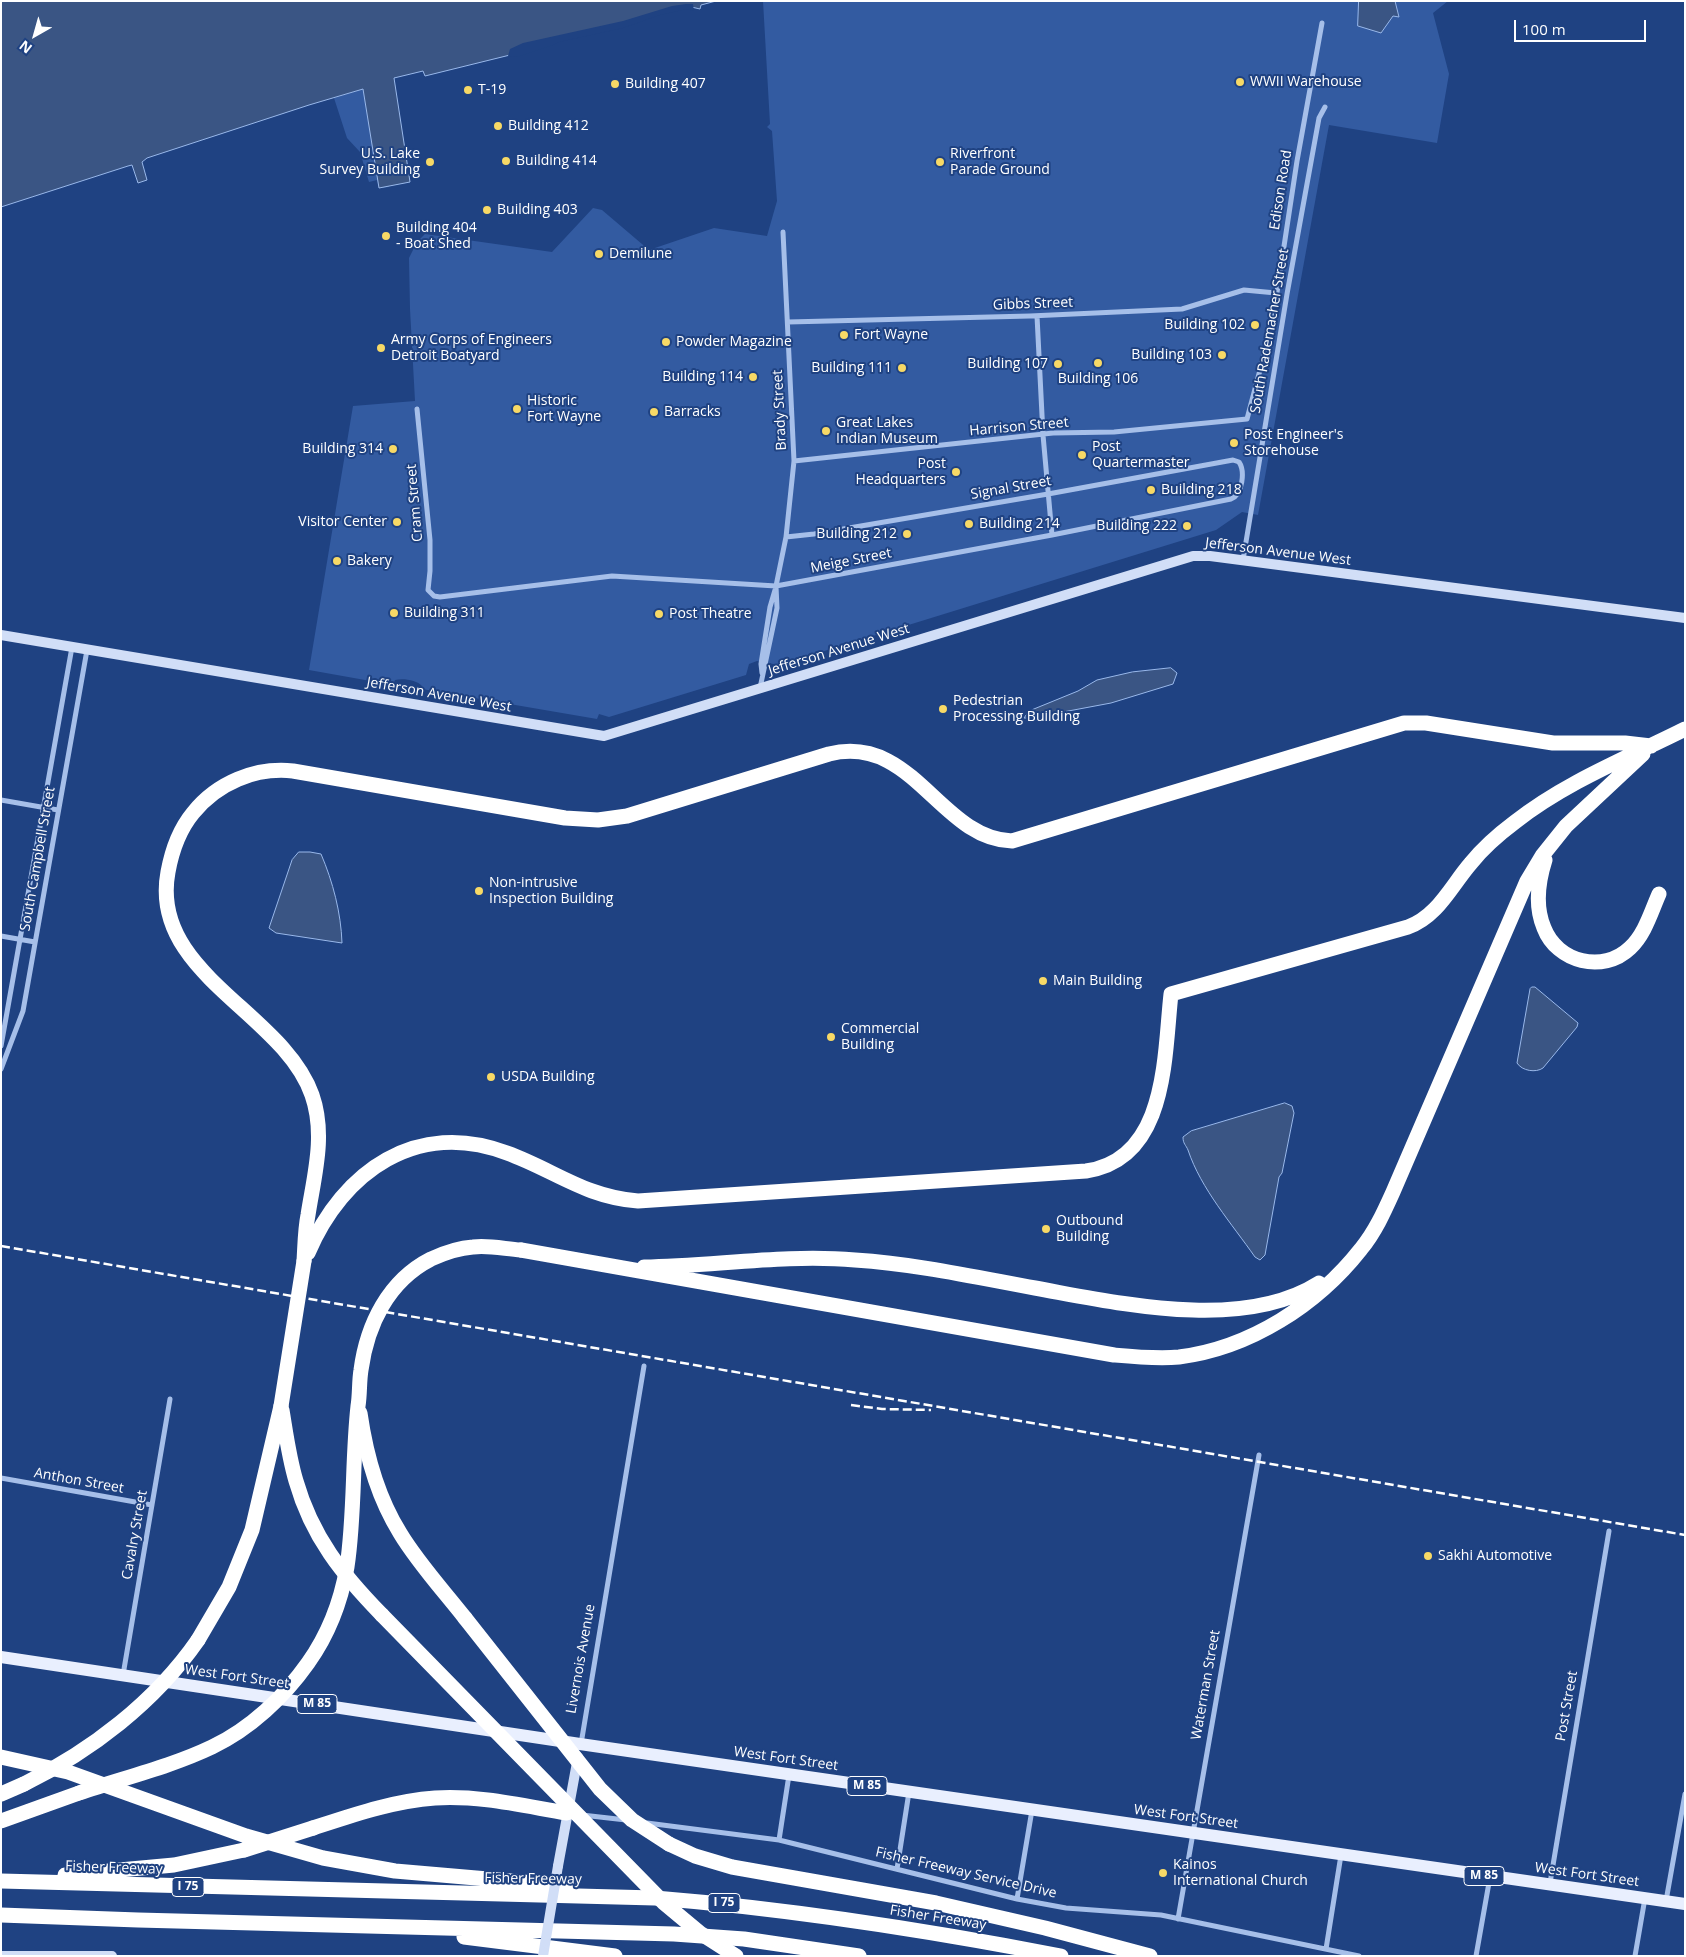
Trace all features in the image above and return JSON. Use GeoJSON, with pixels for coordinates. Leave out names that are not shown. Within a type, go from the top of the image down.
{"type":"FeatureCollection","features":[{"type":"Feature","properties":{"kind":"highway"},"geometry":{"type":"LineString","coordinates":[[1,1794],[24,1784],[68,1759],[125,1719],[160,1685],[198,1640],[229,1587],[252,1530],[281,1406],[304,1261],[306,1226],[319,1136],[317,1114],[312,1093],[299,1069],[283,1049],[187,953],[178,940],[166,896],[167,876],[173,848],[184,826],[195,810],[227,784],[248,775],[271,771],[294,771],[565,818],[598,820],[627,816],[829,754],[856,751],[875,755],[899,768],[973,829],[990,837],[1012,841],[1404,723],[1426,723],[1553,743],[1625,743],[1651,746]]}},
{"type":"Feature","properties":{"kind":"highway"},"geometry":{"type":"LineString","coordinates":[[304,1261],[328,1214],[349,1187],[379,1164],[410,1150],[446,1143],[486,1146],[508,1153],[592,1192],[616,1198],[638,1200],[1093,1170],[1110,1163],[1129,1150],[1142,1134],[1153,1115],[1161,1086],[1171,994],[1408,927],[1424,920],[1446,896],[1472,862],[1516,822],[1587,777],[1685,729]]}},
{"type":"Feature","properties":{"kind":"highway"},"geometry":{"type":"LineString","coordinates":[[1,1821],[190,1756],[224,1740],[276,1701],[308,1663],[328,1628],[345,1579],[350,1537],[355,1439],[365,1346],[386,1299],[407,1275],[428,1261],[455,1250],[482,1246],[521,1250],[607,1267],[1091,1352],[1152,1358],[1193,1355],[1220,1348],[1245,1339],[1294,1310],[1318,1293],[1346,1266],[1362,1247],[1386,1208],[1520,893],[1535,868],[1554,840],[1575,817],[1651,746]]}},
{"type":"Feature","properties":{"kind":"highway"},"geometry":{"type":"LineString","coordinates":[[1554,840],[1545,861],[1540,883],[1538,902],[1540,916],[1549,938],[1562,952],[1572,958],[1600,963],[1624,953],[1640,935],[1659,894]]}},
{"type":"Feature","properties":{"kind":"highway"},"geometry":{"type":"LineString","coordinates":[[607,1267],[653,1267],[833,1258],[958,1274],[1128,1304],[1222,1309],[1259,1306],[1280,1301],[1316,1285],[1346,1266]]}},
{"type":"Feature","properties":{"kind":"highway"},"geometry":{"type":"LineString","coordinates":[[359,1404],[365,1442],[374,1477],[389,1513],[408,1546],[600,1789],[632,1820],[669,1844],[695,1856],[732,1867],[936,1903],[1045,1928],[1150,1956]]}},
{"type":"Feature","properties":{"kind":"highway"},"geometry":{"type":"LineString","coordinates":[[281,1406],[296,1481],[308,1514],[332,1559],[350,1581],[664,1903],[700,1933],[736,1956]]}},
{"type":"Feature","properties":{"kind":"highway"},"geometry":{"type":"LineString","coordinates":[[1,1757],[78,1775],[246,1836],[322,1858],[395,1871],[597,1888],[655,1898]]}},
{"type":"Feature","properties":{"kind":"highway"},"geometry":{"type":"LineString","coordinates":[[1,1880],[174,1865],[244,1850],[386,1805],[436,1798],[476,1798],[567,1813]]}},
{"type":"Feature","properties":{"kind":"highway","name":"Fisher Freeway"},"geometry":{"type":"LineString","coordinates":[[1,1880],[655,1898],[735,1904],[815,1914],[1061,1956]]}},
{"type":"Feature","properties":{"kind":"highway"},"geometry":{"type":"LineString","coordinates":[[4,1915],[674,1934],[744,1939],[858,1956]]}},
{"type":"Feature","properties":{"kind":"highway"},"geometry":{"type":"LineString","coordinates":[[386,1926],[615,1956]]}},
{"type":"Feature","properties":{"kind":"main road","name":"Jefferson Avenue West"},"geometry":{"type":"LineString","coordinates":[[1,635],[600,736],[1186,558],[1210,556],[1685,618]]}},
{"type":"Feature","properties":{"kind":"main road","name":"West Fort Street"},"geometry":{"type":"LineString","coordinates":[[1,1657],[789,1775],[1549,1886],[1685,1904]]}},
{"type":"Feature","properties":{"kind":"main road","name":"Livernois Avenue"},"geometry":{"type":"LineString","coordinates":[[543,1956],[580,1744]]}},
{"type":"Feature","properties":{"kind":"main road"},"geometry":{"type":"LineString","coordinates":[[1,1956],[112,1956]]}},
{"type":"Feature","properties":{"kind":"street","name":"Edison Road"},"geometry":{"type":"LineString","coordinates":[[1247,418],[1272,325],[1322,23]]}},
{"type":"Feature","properties":{"kind":"street","name":"South Rademacher Street"},"geometry":{"type":"LineString","coordinates":[[1243,561],[1319,118],[1325,107]]}},
{"type":"Feature","properties":{"kind":"street","name":"Brady Street"},"geometry":{"type":"LineString","coordinates":[[760,688],[777,608],[776,586],[786,537],[794,461],[783,232]]}},
{"type":"Feature","properties":{"kind":"street","name":"Gibbs Street"},"geometry":{"type":"LineString","coordinates":[[788,322],[1037,316],[1182,309],[1244,290],[1276,293]]}},
{"type":"Feature","properties":{"kind":"street"},"geometry":{"type":"LineString","coordinates":[[1037,316],[1043,434],[1052,535]]}},
{"type":"Feature","properties":{"kind":"street","name":"Cram Street"},"geometry":{"type":"LineString","coordinates":[[417,409],[430,540],[430,571],[427,587],[430,594]]}},
{"type":"Feature","properties":{"kind":"street","name":"Harrison Street"},"geometry":{"type":"LineString","coordinates":[[794,461],[1043,434],[1114,432],[1247,418]]}},
{"type":"Feature","properties":{"kind":"street","name":"Signal Street"},"geometry":{"type":"LineString","coordinates":[[786,537],[814,534],[1048,494],[1233,460],[1239,462]]}},
{"type":"Feature","properties":{"kind":"street","name":"Meige Street"},"geometry":{"type":"LineString","coordinates":[[430,594],[440,597],[612,576],[776,586],[1052,535],[1235,497],[1240,491],[1241,484],[1242,468],[1239,462]]}},
{"type":"Feature","properties":{"kind":"street","name":"South Campbell Street"},"geometry":{"type":"LineString","coordinates":[[1,1046],[72,647]]}},
{"type":"Feature","properties":{"kind":"street","name":"South Campbell Street"},"geometry":{"type":"LineString","coordinates":[[1,1069],[23,1011],[87,650]]}},
{"type":"Feature","properties":{"kind":"street"},"geometry":{"type":"LineString","coordinates":[[1,800],[58,810]]}},
{"type":"Feature","properties":{"kind":"street"},"geometry":{"type":"LineString","coordinates":[[1,936],[35,942]]}},
{"type":"Feature","properties":{"kind":"street","name":"Livernois Avenue"},"geometry":{"type":"LineString","coordinates":[[580,1744],[644,1366]]}},
{"type":"Feature","properties":{"kind":"street","name":"Cavalry Street"},"geometry":{"type":"LineString","coordinates":[[123,1675],[170,1399]]}},
{"type":"Feature","properties":{"kind":"street","name":"Waterman Street"},"geometry":{"type":"LineString","coordinates":[[1178,1919],[1258,1456]]}},
{"type":"Feature","properties":{"kind":"street","name":"Anthon Street"},"geometry":{"type":"LineString","coordinates":[[1,1478],[152,1505]]}},
{"type":"Feature","properties":{"kind":"street","name":"Post Street"},"geometry":{"type":"LineString","coordinates":[[1549,1886],[1609,1531]]}},
{"type":"Feature","properties":{"kind":"street"},"geometry":{"type":"LineString","coordinates":[[779,1840],[789,1775]]}},
{"type":"Feature","properties":{"kind":"street"},"geometry":{"type":"LineString","coordinates":[[897,1870],[909,1792]]}},
{"type":"Feature","properties":{"kind":"street"},"geometry":{"type":"LineString","coordinates":[[1666,1901],[1685,1794]]}},
{"type":"Feature","properties":{"kind":"street"},"geometry":{"type":"LineString","coordinates":[[1016,1899],[1032,1810]]}},
{"type":"Feature","properties":{"kind":"street","name":"Fisher Freeway Service Drive"},"geometry":{"type":"LineString","coordinates":[[567,1813],[779,1840],[1016,1899],[1066,1908],[1161,1915],[1359,1956]]}},
{"type":"Feature","properties":{"kind":"street"},"geometry":{"type":"LineString","coordinates":[[1326,1949],[1341,1855]]}},
{"type":"Feature","properties":{"kind":"street"},"geometry":{"type":"LineString","coordinates":[[1476,1956],[1490,1877]]}},
{"type":"Feature","properties":{"kind":"street"},"geometry":{"type":"LineString","coordinates":[[1635,1956],[1645,1898]]}},
{"type":"Feature","properties":{"kind":"shaded area"},"geometry":{"type":"Polygon","coordinates":[[[1,1],[716,1],[701,5],[700,9],[687,6],[558,39],[510,55],[425,76],[423,71],[394,78],[410,182],[379,188],[363,89],[147,158],[142,162],[147,180],[138,183],[132,165],[1,207],[1,1]]]}},
{"type":"Feature","properties":{"kind":"shaded area","name":"Fort Wayne"},"geometry":{"type":"Polygon","coordinates":[[[763,1],[1359,1],[1399,16],[1395,1],[1448,1],[1433,13],[1449,74],[1437,143],[1329,125],[1258,515],[1242,512],[1216,530],[779,665],[757,661],[749,664],[746,675],[609,717],[599,714],[597,719],[422,689],[420,684],[410,680],[395,680],[393,685],[309,670],[353,406],[415,401],[409,258],[417,242],[425,234],[552,252],[593,208],[602,210],[649,250],[714,228],[767,236],[777,201],[772,131],[767,127],[770,124],[763,1]]]}},
{"type":"Feature","properties":{"kind":"shaded area"},"geometry":{"type":"Polygon","coordinates":[[[1359,1],[1395,1],[1399,17],[1393,16],[1381,33],[1358,26],[1359,1]]]}},
{"type":"Feature","properties":{"kind":"shaded area"},"geometry":{"type":"Polygon","coordinates":[[[363,89],[370,128],[389,187],[379,188],[377,180],[369,182],[360,152],[347,138],[334,98],[363,89]]]}},
{"type":"Feature","properties":{"kind":"shaded area"},"geometry":{"type":"Polygon","coordinates":[[[1171,668],[1177,673],[1173,684],[1111,703],[1024,718],[1029,711],[1078,691],[1097,680],[1132,672],[1171,668]]]}},
{"type":"Feature","properties":{"kind":"shaded area"},"geometry":{"type":"Polygon","coordinates":[[[299,852],[321,854],[336,898],[342,943],[276,933],[269,928],[292,860],[299,852]]]}},
{"type":"Feature","properties":{"kind":"shaded area"},"geometry":{"type":"Polygon","coordinates":[[[1535,987],[1578,1023],[1577,1027],[1543,1068],[1533,1071],[1522,1068],[1517,1063],[1530,989],[1535,987]]]}},
{"type":"Feature","properties":{"kind":"shaded area"},"geometry":{"type":"Polygon","coordinates":[[[1285,1103],[1292,1106],[1294,1113],[1282,1173],[1279,1177],[1265,1255],[1260,1260],[1255,1257],[1209,1192],[1201,1179],[1183,1137],[1191,1131],[1285,1103]]]}},
{"type":"Feature","properties":{"kind":"pier"},"geometry":{"type":"Polygon","coordinates":[[[693,4],[694,11],[687,9],[660,15],[623,28],[559,42],[517,57],[508,56],[510,49],[523,43],[623,21],[672,6],[693,4]]]}},
{"type":"Feature","properties":{"kind":"railway"},"geometry":{"type":"LineString","coordinates":[[1,1246],[1685,1535]]}},
{"type":"Feature","properties":{"kind":"railway"},"geometry":{"type":"LineString","coordinates":[[851,1405],[882,1409],[931,1410]]}},
{"type":"Feature","properties":{"kind":"place","name":"WWII Warehouse"},"geometry":{"type":"Point","coordinates":[1240,82]}},
{"type":"Feature","properties":{"kind":"place","name":"Building 407"},"geometry":{"type":"Point","coordinates":[615,84]}},
{"type":"Feature","properties":{"kind":"place","name":"T-19"},"geometry":{"type":"Point","coordinates":[468,90]}},
{"type":"Feature","properties":{"kind":"place","name":"Building 412"},"geometry":{"type":"Point","coordinates":[498,126]}},
{"type":"Feature","properties":{"kind":"place","name":"Building 414"},"geometry":{"type":"Point","coordinates":[506,161]}},
{"type":"Feature","properties":{"kind":"place","name":"U.S. Lake Survey Building"},"geometry":{"type":"Point","coordinates":[430,162]}},
{"type":"Feature","properties":{"kind":"place","name":"Riverfront Parade Ground"},"geometry":{"type":"Point","coordinates":[940,162]}},
{"type":"Feature","properties":{"kind":"place","name":"Building 403"},"geometry":{"type":"Point","coordinates":[487,210]}},
{"type":"Feature","properties":{"kind":"place","name":"Building 404 - Boat Shed"},"geometry":{"type":"Point","coordinates":[386,236]}},
{"type":"Feature","properties":{"kind":"place","name":"Demilune"},"geometry":{"type":"Point","coordinates":[599,254]}},
{"type":"Feature","properties":{"kind":"place","name":"Building 102"},"geometry":{"type":"Point","coordinates":[1255,325]}},
{"type":"Feature","properties":{"kind":"place","name":"Fort Wayne"},"geometry":{"type":"Point","coordinates":[844,335]}},
{"type":"Feature","properties":{"kind":"place","name":"Powder Magazine"},"geometry":{"type":"Point","coordinates":[666,342]}},
{"type":"Feature","properties":{"kind":"place","name":"Army Corps of Engineers Detroit Boatyard"},"geometry":{"type":"Point","coordinates":[381,348]}},
{"type":"Feature","properties":{"kind":"place","name":"Building 103"},"geometry":{"type":"Point","coordinates":[1222,355]}},
{"type":"Feature","properties":{"kind":"place","name":"Building 106"},"geometry":{"type":"Point","coordinates":[1098,363]}},
{"type":"Feature","properties":{"kind":"place","name":"Building 107"},"geometry":{"type":"Point","coordinates":[1058,364]}},
{"type":"Feature","properties":{"kind":"place","name":"Building 111"},"geometry":{"type":"Point","coordinates":[902,368]}},
{"type":"Feature","properties":{"kind":"place","name":"Building 114"},"geometry":{"type":"Point","coordinates":[753,377]}},
{"type":"Feature","properties":{"kind":"place","name":"Historic Fort Wayne"},"geometry":{"type":"Point","coordinates":[517,409]}},
{"type":"Feature","properties":{"kind":"place","name":"Barracks"},"geometry":{"type":"Point","coordinates":[654,412]}},
{"type":"Feature","properties":{"kind":"place","name":"Great Lakes Indian Museum"},"geometry":{"type":"Point","coordinates":[826,431]}},
{"type":"Feature","properties":{"kind":"place","name":"Post Engineer's Storehouse"},"geometry":{"type":"Point","coordinates":[1234,443]}},
{"type":"Feature","properties":{"kind":"place","name":"Building 314"},"geometry":{"type":"Point","coordinates":[393,449]}},
{"type":"Feature","properties":{"kind":"place","name":"Post Quartermaster"},"geometry":{"type":"Point","coordinates":[1082,455]}},
{"type":"Feature","properties":{"kind":"place","name":"Post Headquarters"},"geometry":{"type":"Point","coordinates":[956,472]}},
{"type":"Feature","properties":{"kind":"place","name":"Building 218"},"geometry":{"type":"Point","coordinates":[1151,490]}},
{"type":"Feature","properties":{"kind":"place","name":"Visitor Center"},"geometry":{"type":"Point","coordinates":[397,522]}},
{"type":"Feature","properties":{"kind":"place","name":"Building 214"},"geometry":{"type":"Point","coordinates":[969,524]}},
{"type":"Feature","properties":{"kind":"place","name":"Building 222"},"geometry":{"type":"Point","coordinates":[1187,526]}},
{"type":"Feature","properties":{"kind":"place","name":"Building 212"},"geometry":{"type":"Point","coordinates":[907,534]}},
{"type":"Feature","properties":{"kind":"place","name":"Bakery"},"geometry":{"type":"Point","coordinates":[337,561]}},
{"type":"Feature","properties":{"kind":"place","name":"Building 311"},"geometry":{"type":"Point","coordinates":[394,613]}},
{"type":"Feature","properties":{"kind":"place","name":"Post Theatre"},"geometry":{"type":"Point","coordinates":[659,614]}},
{"type":"Feature","properties":{"kind":"place","name":"Pedestrian Processing Building"},"geometry":{"type":"Point","coordinates":[943,709]}},
{"type":"Feature","properties":{"kind":"place","name":"Non-intrusive Inspection Building"},"geometry":{"type":"Point","coordinates":[479,891]}},
{"type":"Feature","properties":{"kind":"place","name":"Main Building"},"geometry":{"type":"Point","coordinates":[1043,981]}},
{"type":"Feature","properties":{"kind":"place","name":"Commercial Building"},"geometry":{"type":"Point","coordinates":[831,1037]}},
{"type":"Feature","properties":{"kind":"place","name":"USDA Building"},"geometry":{"type":"Point","coordinates":[491,1077]}},
{"type":"Feature","properties":{"kind":"place","name":"Outbound Building"},"geometry":{"type":"Point","coordinates":[1046,1229]}},
{"type":"Feature","properties":{"kind":"place","name":"Sakhi Automotive"},"geometry":{"type":"Point","coordinates":[1428,1556]}},
{"type":"Feature","properties":{"kind":"place","name":"Kainos International Church"},"geometry":{"type":"Point","coordinates":[1163,1873]}}]}
